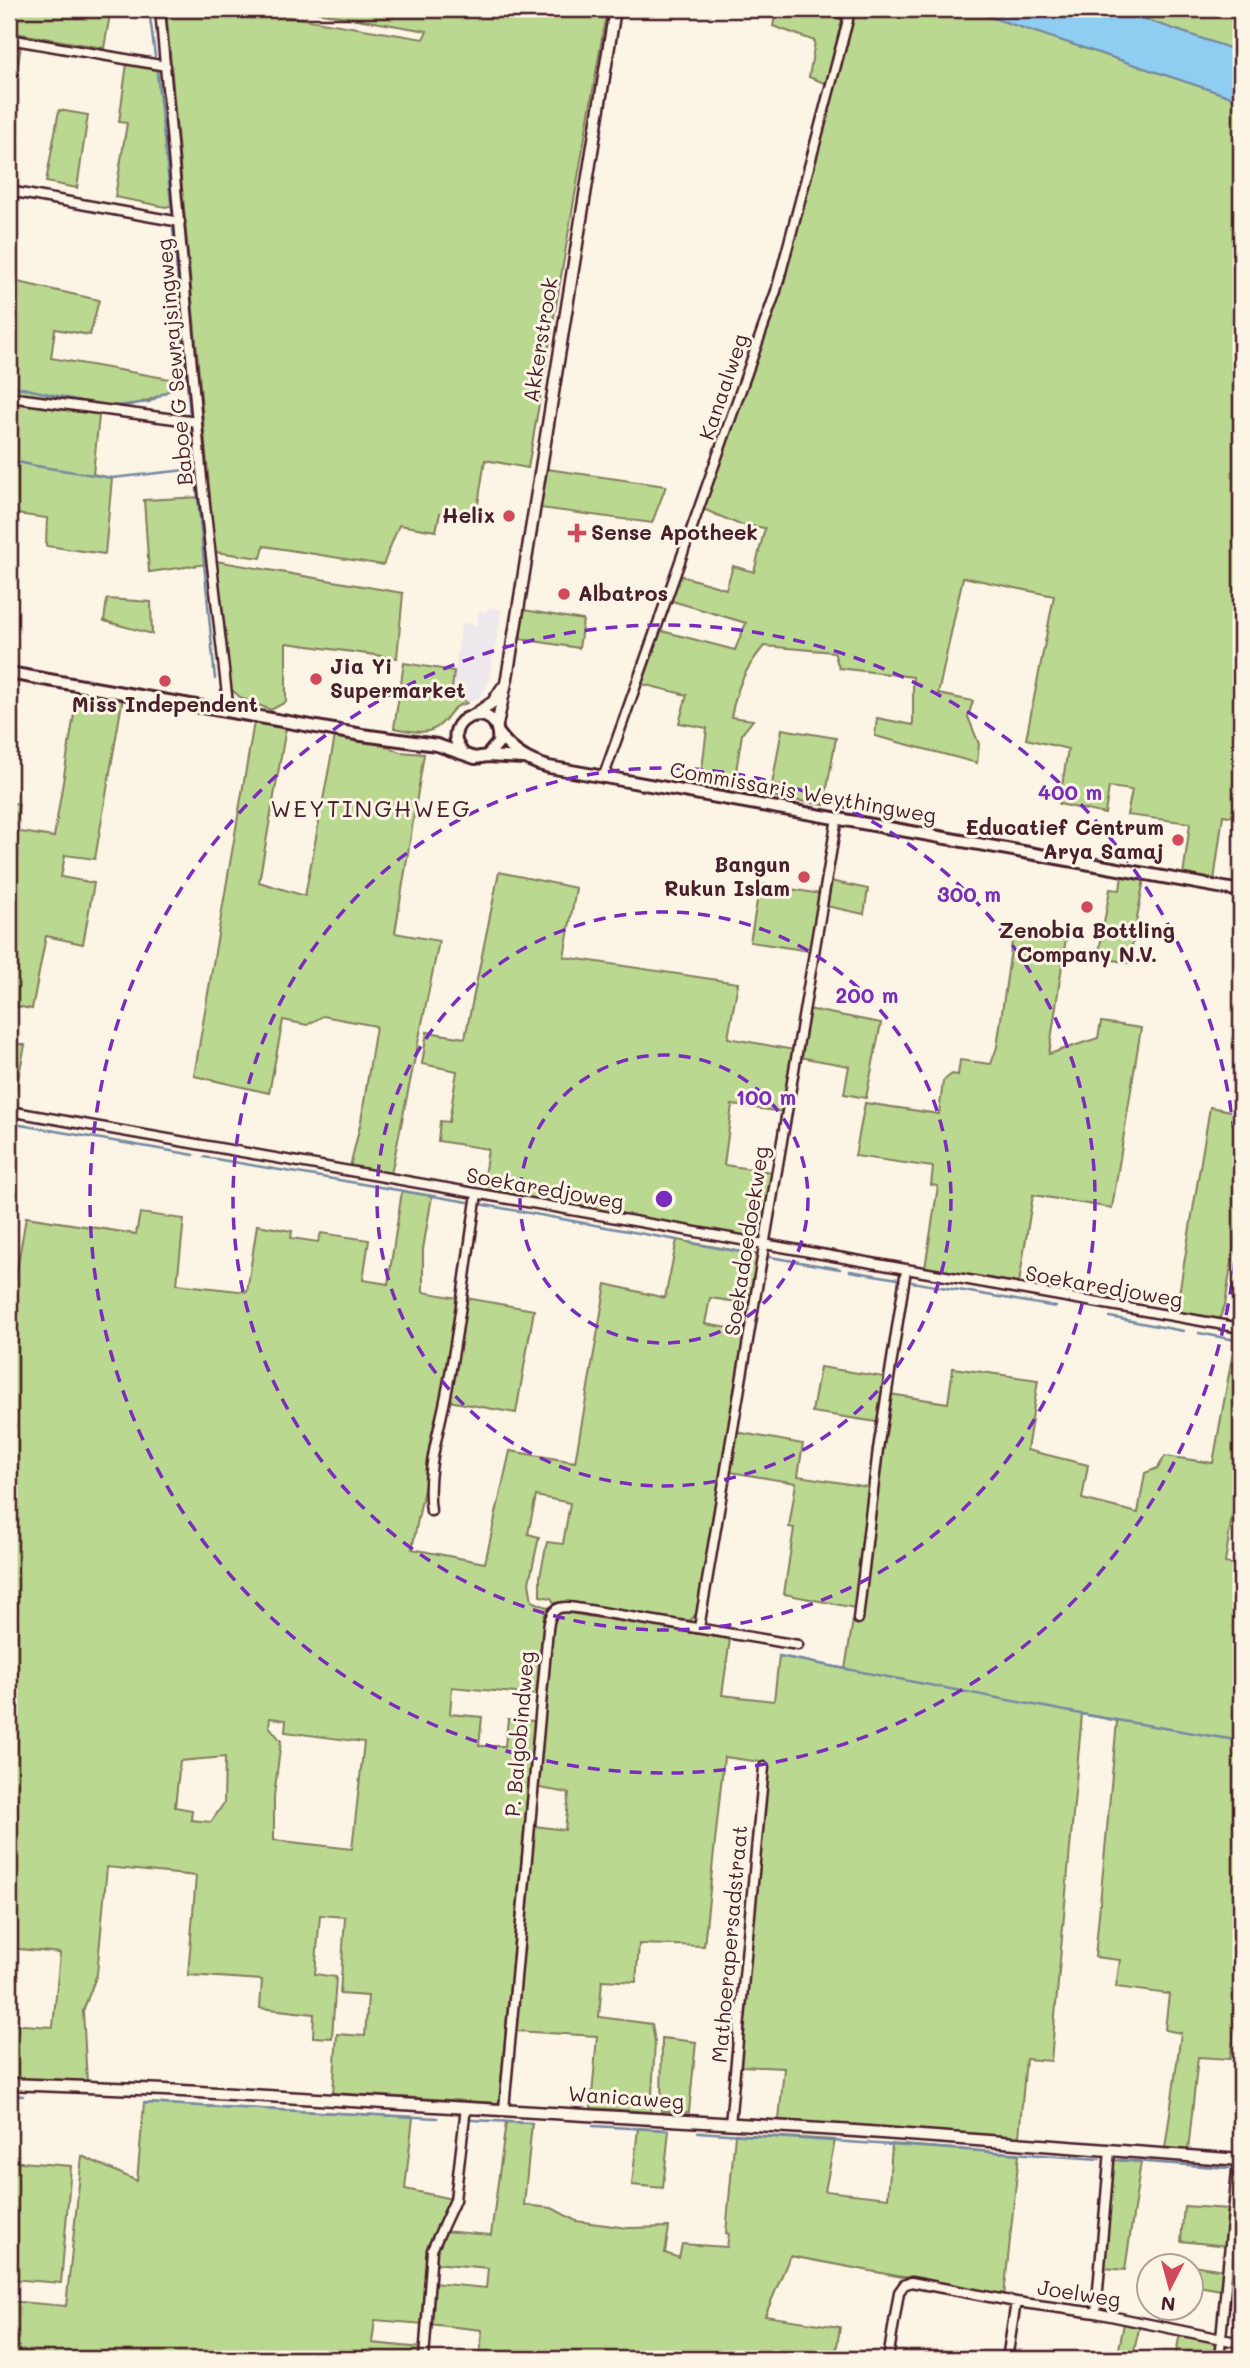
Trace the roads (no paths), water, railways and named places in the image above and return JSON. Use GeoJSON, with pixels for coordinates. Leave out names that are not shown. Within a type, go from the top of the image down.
{"type":"FeatureCollection","features":[{"type":"Feature","properties":{"kind":"main road"},"geometry":{"type":"LineString","coordinates":[[9,673],[423,745],[438,745],[475,758],[487,756],[498,743],[498,730],[485,716],[474,715],[465,718],[442,740],[423,745]]}},
{"type":"Feature","properties":{"kind":"main road"},"geometry":{"type":"LineString","coordinates":[[457,728],[456,741],[463,753]]}},
{"type":"Feature","properties":{"kind":"main road","name":"Commissaris Weythingweg"},"geometry":{"type":"LineString","coordinates":[[498,730],[524,759]]}},
{"type":"Feature","properties":{"kind":"main road","name":"Commissaris Weythingweg"},"geometry":{"type":"LineString","coordinates":[[487,756],[524,759],[603,778],[1241,891]]}},
{"type":"Feature","properties":{"kind":"street","name":"Baboe G Sewrajsingweg"},"geometry":{"type":"LineString","coordinates":[[160,9],[197,422],[229,712]]}},
{"type":"Feature","properties":{"kind":"street","name":"Akkerstrook"},"geometry":{"type":"LineString","coordinates":[[498,730],[615,9]]}},
{"type":"Feature","properties":{"kind":"street","name":"Kanaalweg"},"geometry":{"type":"LineString","coordinates":[[603,778],[776,291],[848,20],[848,16],[833,9]]}},
{"type":"Feature","properties":{"kind":"street"},"geometry":{"type":"LineString","coordinates":[[9,39],[166,65]]}},
{"type":"Feature","properties":{"kind":"street"},"geometry":{"type":"LineString","coordinates":[[9,191],[180,222]]}},
{"type":"Feature","properties":{"kind":"street"},"geometry":{"type":"LineString","coordinates":[[9,397],[197,422]]}},
{"type":"Feature","properties":{"kind":"street"},"geometry":{"type":"LineString","coordinates":[[474,715],[493,702],[507,678]]}},
{"type":"Feature","properties":{"kind":"street","name":"Soekadoedoekweg"},"geometry":{"type":"LineString","coordinates":[[699,1628],[837,818]]}},
{"type":"Feature","properties":{"kind":"street","name":"Soekaredjoweg"},"geometry":{"type":"LineString","coordinates":[[9,1111],[1241,1328]]}},
{"type":"Feature","properties":{"kind":"street"},"geometry":{"type":"LineString","coordinates":[[431,1511],[430,1476],[449,1382],[477,1194]]}},
{"type":"Feature","properties":{"kind":"street"},"geometry":{"type":"LineString","coordinates":[[858,1619],[878,1449],[906,1270]]}},
{"type":"Feature","properties":{"kind":"street","name":"P. Balgobindweg"},"geometry":{"type":"LineString","coordinates":[[504,2109],[548,1622],[554,1609],[561,1607],[798,1645]]}},
{"type":"Feature","properties":{"kind":"street","name":"Mathoerapersadstraat"},"geometry":{"type":"LineString","coordinates":[[730,2124],[764,1767]]}},
{"type":"Feature","properties":{"kind":"street","name":"Wanicaweg"},"geometry":{"type":"LineString","coordinates":[[9,2084],[504,2109],[1240,2160]]}},
{"type":"Feature","properties":{"kind":"street"},"geometry":{"type":"LineString","coordinates":[[424,2359],[432,2250],[455,2200],[466,2107]]}},
{"type":"Feature","properties":{"kind":"street"},"geometry":{"type":"LineString","coordinates":[[1096,2313],[1110,2150]]}},
{"type":"Feature","properties":{"kind":"street"},"geometry":{"type":"LineString","coordinates":[[1219,2359],[1240,2160]]}},
{"type":"Feature","properties":{"kind":"street","name":"Joelweg"},"geometry":{"type":"LineString","coordinates":[[888,2359],[899,2292],[904,2285],[911,2282],[1016,2302],[1096,2313],[1241,2343]]}},
{"type":"Feature","properties":{"kind":"street"},"geometry":{"type":"LineString","coordinates":[[1007,2359],[1016,2302]]}},
{"type":"Feature","properties":{"kind":"water"},"geometry":{"type":"Polygon","coordinates":[[[966,9],[1115,9],[1241,52],[1241,100],[966,9]]]}},
{"type":"Feature","properties":{"kind":"waterway"},"geometry":{"type":"LineString","coordinates":[[149,9],[155,56]]}},
{"type":"Feature","properties":{"kind":"waterway"},"geometry":{"type":"LineString","coordinates":[[157,72],[172,212]]}},
{"type":"Feature","properties":{"kind":"waterway"},"geometry":{"type":"LineString","coordinates":[[173,229],[190,416]]}},
{"type":"Feature","properties":{"kind":"waterway"},"geometry":{"type":"LineString","coordinates":[[108,407],[149,402],[186,380]]}},
{"type":"Feature","properties":{"kind":"waterway"},"geometry":{"type":"LineString","coordinates":[[9,385],[98,405]]}},
{"type":"Feature","properties":{"kind":"waterway"},"geometry":{"type":"LineString","coordinates":[[191,426],[215,679]]}},
{"type":"Feature","properties":{"kind":"waterway"},"geometry":{"type":"LineString","coordinates":[[9,460],[112,478],[195,469]]}},
{"type":"Feature","properties":{"kind":"waterway"},"geometry":{"type":"LineString","coordinates":[[9,1123],[194,1155]]}},
{"type":"Feature","properties":{"kind":"waterway"},"geometry":{"type":"LineString","coordinates":[[204,1157],[468,1202]]}},
{"type":"Feature","properties":{"kind":"waterway"},"geometry":{"type":"LineString","coordinates":[[479,1204],[677,1240]]}},
{"type":"Feature","properties":{"kind":"waterway"},"geometry":{"type":"LineString","coordinates":[[690,1243],[752,1254]]}},
{"type":"Feature","properties":{"kind":"waterway"},"geometry":{"type":"LineString","coordinates":[[770,1257],[840,1269]]}},
{"type":"Feature","properties":{"kind":"waterway"},"geometry":{"type":"LineString","coordinates":[[850,1271],[898,1279]]}},
{"type":"Feature","properties":{"kind":"waterway"},"geometry":{"type":"LineString","coordinates":[[912,1282],[1056,1307]]}},
{"type":"Feature","properties":{"kind":"waterway"},"geometry":{"type":"LineString","coordinates":[[1110,1317],[1183,1331]]}},
{"type":"Feature","properties":{"kind":"waterway"},"geometry":{"type":"LineString","coordinates":[[1199,1333],[1241,1341]]}},
{"type":"Feature","properties":{"kind":"waterway"},"geometry":{"type":"LineString","coordinates":[[779,1656],[1081,1714],[1241,1741]]}},
{"type":"Feature","properties":{"kind":"waterway"},"geometry":{"type":"LineString","coordinates":[[9,2095],[23,2096]]}},
{"type":"Feature","properties":{"kind":"waterway"},"geometry":{"type":"LineString","coordinates":[[144,2103],[437,2118]]}},
{"type":"Feature","properties":{"kind":"waterway"},"geometry":{"type":"LineString","coordinates":[[472,2120],[532,2123]]}},
{"type":"Feature","properties":{"kind":"waterway"},"geometry":{"type":"LineString","coordinates":[[593,2126],[667,2130]]}},
{"type":"Feature","properties":{"kind":"waterway"},"geometry":{"type":"LineString","coordinates":[[698,2132],[1100,2159]]}},
{"type":"Feature","properties":{"kind":"waterway"},"geometry":{"type":"LineString","coordinates":[[1119,2160],[1229,2168]]}},
{"type":"Feature","properties":{"kind":"place","name":"Helix"},"geometry":{"type":"Point","coordinates":[509,516]}},
{"type":"Feature","properties":{"kind":"place","name":"Sense Apotheek"},"geometry":{"type":"Point","coordinates":[577,533]}},
{"type":"Feature","properties":{"kind":"place","name":"Albatros"},"geometry":{"type":"Point","coordinates":[564,594]}},
{"type":"Feature","properties":{"kind":"place","name":"Jia Yi Supermarket"},"geometry":{"type":"Point","coordinates":[316,679]}},
{"type":"Feature","properties":{"kind":"place","name":"Miss Independent"},"geometry":{"type":"Point","coordinates":[165,681]}},
{"type":"Feature","properties":{"kind":"place","name":"Educatief Centrum Arya Samaj"},"geometry":{"type":"Point","coordinates":[1178,840]}},
{"type":"Feature","properties":{"kind":"place","name":"Bangun Rukun Islam"},"geometry":{"type":"Point","coordinates":[804,877]}},
{"type":"Feature","properties":{"kind":"place","name":"Zenobia Bottling Company N.V."},"geometry":{"type":"Point","coordinates":[1087,907]}},
{"type":"Feature","properties":{"kind":"district","name":"WEYTINGHWEG"},"geometry":{"type":"Point","coordinates":[371,809]}}]}
